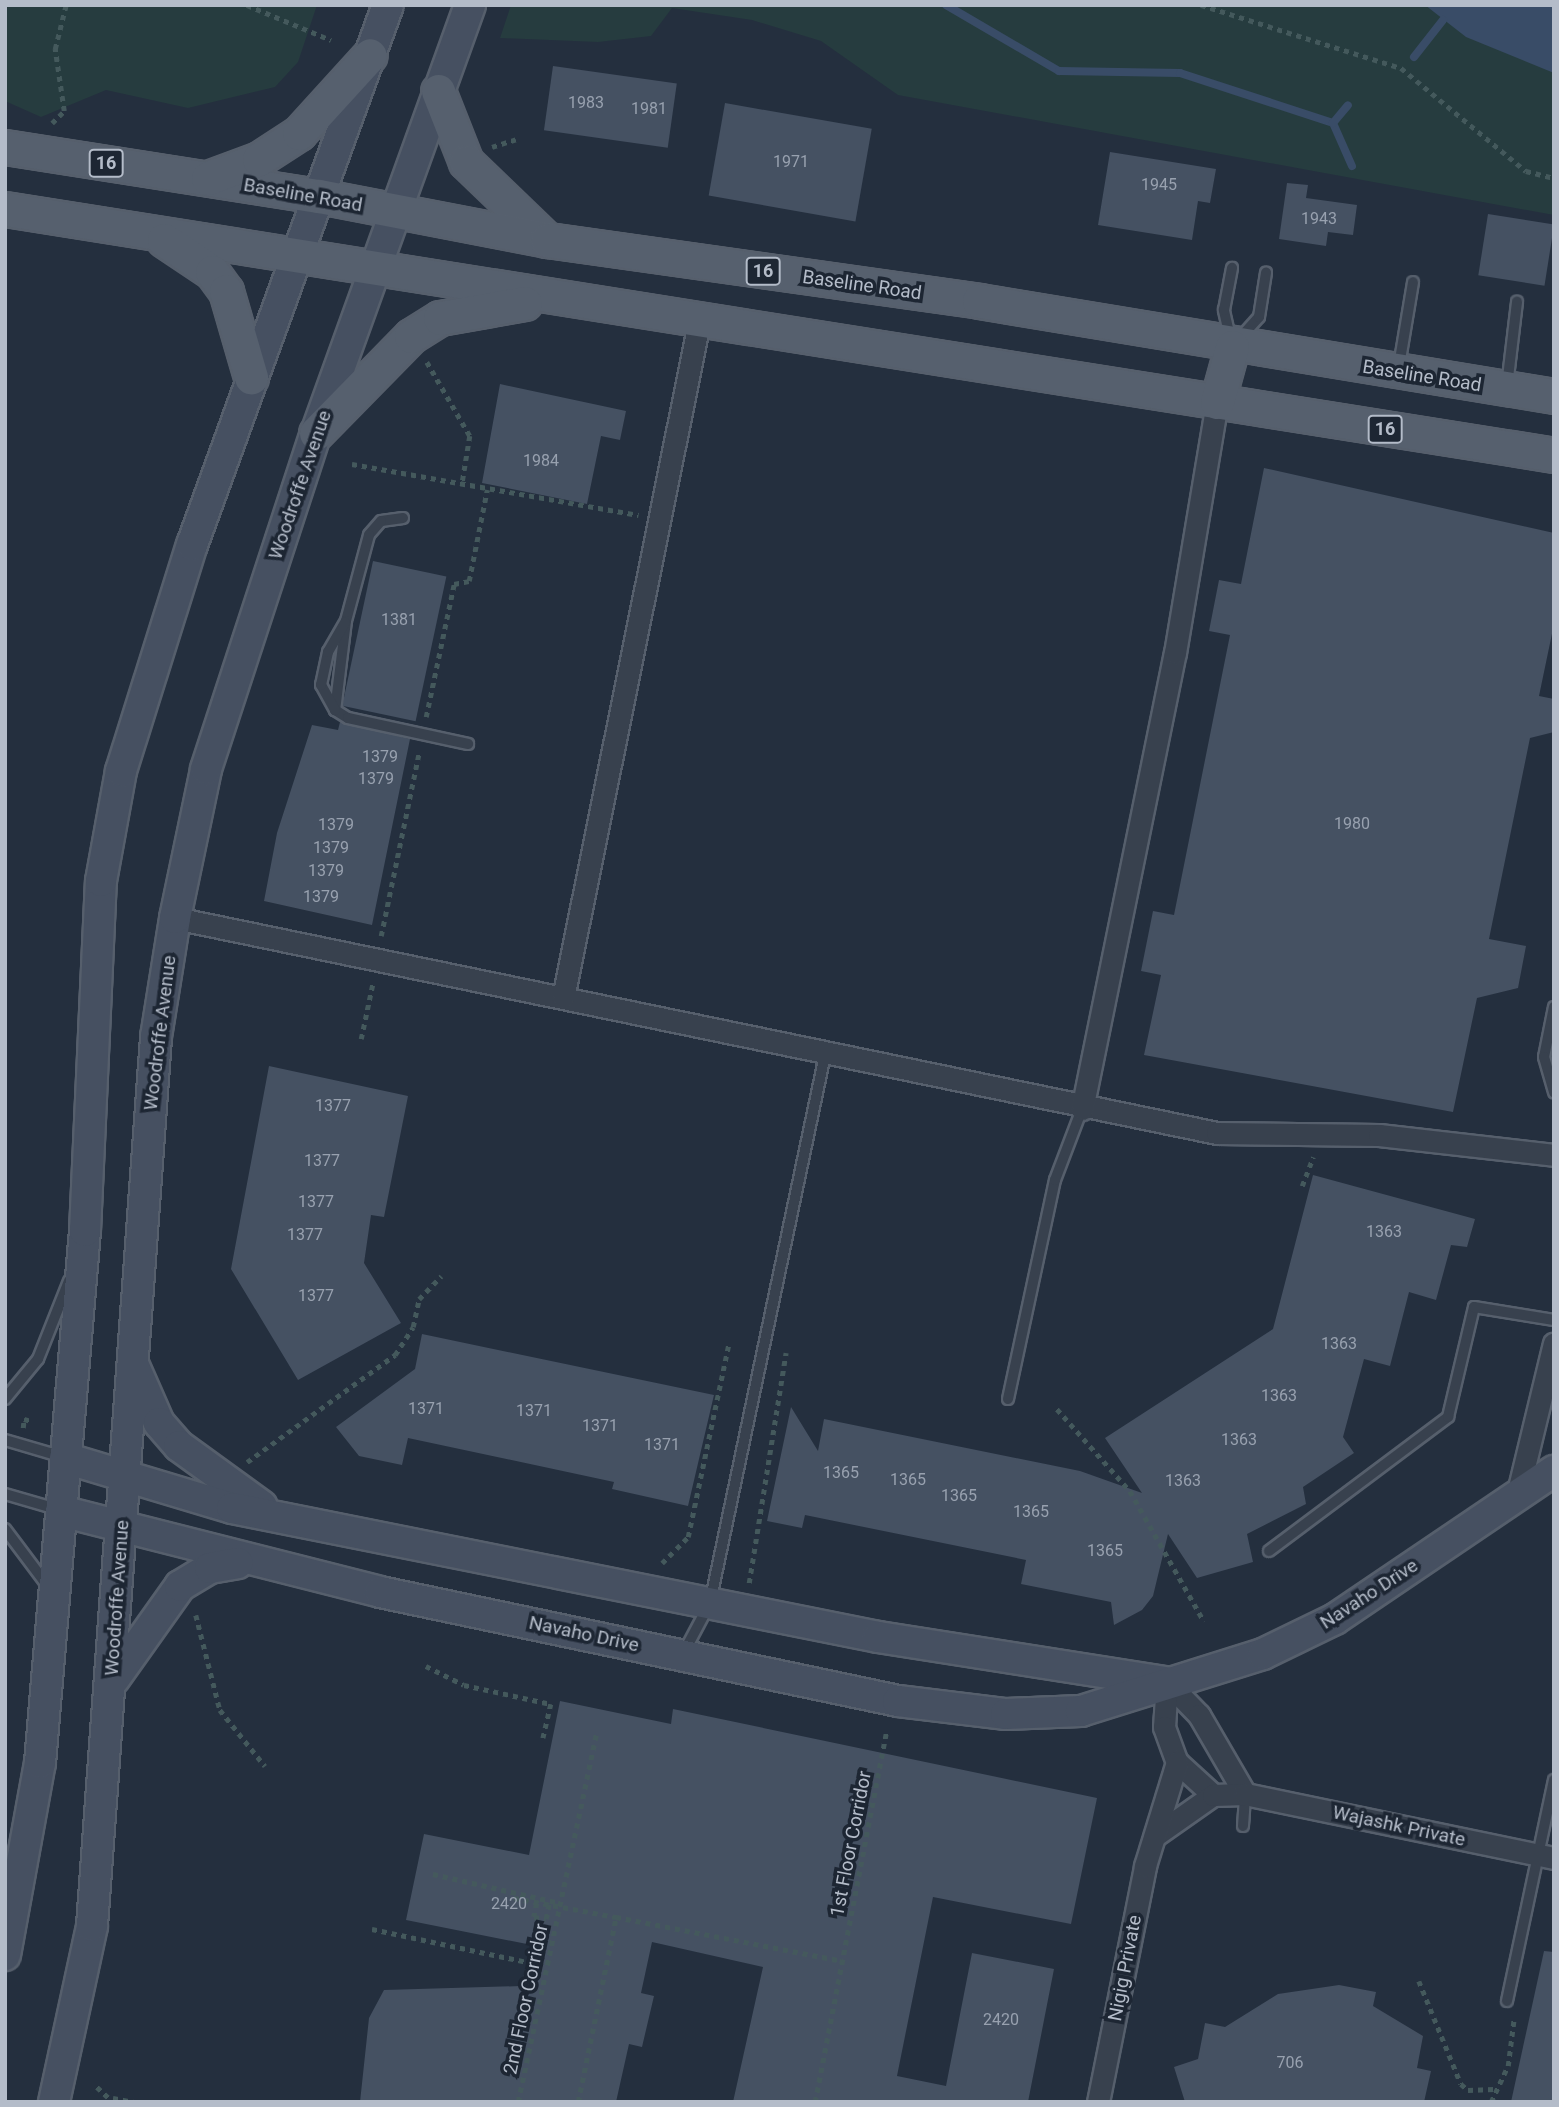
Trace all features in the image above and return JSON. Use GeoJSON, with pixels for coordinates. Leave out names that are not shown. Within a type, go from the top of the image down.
{"type":"FeatureCollection","features":[{"type":"Feature","properties":{"kind":"main road"},"geometry":{"type":"LineString","coordinates":[[5,1955],[40,1763],[85,1231],[100,881],[121,771],[251,377],[388,5]]}},
{"type":"Feature","properties":{"kind":"main road","name":"Woodroffe Avenue"},"geometry":{"type":"LineString","coordinates":[[54,2102],[92,1926],[112,1682],[156,1037],[175,918],[206,769],[316,433],[470,5]]}},
{"type":"Feature","properties":{"kind":"main road"},"geometry":{"type":"LineString","coordinates":[[206,179],[259,159],[299,133],[370,55]]}},
{"type":"Feature","properties":{"kind":"main road"},"geometry":{"type":"LineString","coordinates":[[438,91],[467,162],[547,240]]}},
{"type":"Feature","properties":{"kind":"main road","name":"Baseline Road"},"geometry":{"type":"LineString","coordinates":[[5,147],[319,196],[547,240],[979,301],[1232,347],[1554,396]]}},
{"type":"Feature","properties":{"kind":"main road","name":"16"},"geometry":{"type":"LineString","coordinates":[[5,209],[548,299],[1554,455]]}},
{"type":"Feature","properties":{"kind":"main road"},"geometry":{"type":"LineString","coordinates":[[146,232],[212,272],[226,291],[251,377]]}},
{"type":"Feature","properties":{"kind":"main road"},"geometry":{"type":"LineString","coordinates":[[316,433],[389,356],[440,318],[548,299]]}},
{"type":"Feature","properties":{"kind":"main road"},"geometry":{"type":"LineString","coordinates":[[1217,402],[1232,347]]}},
{"type":"Feature","properties":{"kind":"main road"},"geometry":{"type":"LineString","coordinates":[[132,1359],[159,1423],[180,1446],[228,1486],[289,1519]]}},
{"type":"Feature","properties":{"kind":"main road","name":"Navaho Drive"},"geometry":{"type":"LineString","coordinates":[[65,1458],[125,1477],[289,1519],[997,1658],[1167,1682]]}},
{"type":"Feature","properties":{"kind":"main road","name":"Navaho Drive"},"geometry":{"type":"LineString","coordinates":[[61,1510],[245,1562],[898,1701],[1006,1714],[1081,1711],[1263,1654],[1335,1619],[1554,1471]]}},
{"type":"Feature","properties":{"kind":"main road"},"geometry":{"type":"LineString","coordinates":[[112,1682],[180,1586],[210,1568],[245,1562]]}},
{"type":"Feature","properties":{"kind":"street"},"geometry":{"type":"LineString","coordinates":[[563,998],[699,322]]}},
{"type":"Feature","properties":{"kind":"street"},"geometry":{"type":"LineString","coordinates":[[1082,1109],[1175,653],[1217,402]]}},
{"type":"Feature","properties":{"kind":"street"},"geometry":{"type":"LineString","coordinates":[[175,918],[1082,1109],[1217,1133],[1378,1135],[1554,1155]]}},
{"type":"Feature","properties":{"kind":"street"},"geometry":{"type":"LineString","coordinates":[[1517,1496],[1554,1343]]}},
{"type":"Feature","properties":{"kind":"street"},"geometry":{"type":"LineString","coordinates":[[1156,1835],[1213,1795],[1177,1762],[1164,1727],[1167,1682]]}},
{"type":"Feature","properties":{"kind":"street"},"geometry":{"type":"LineString","coordinates":[[1167,1682],[1199,1715],[1245,1794]]}},
{"type":"Feature","properties":{"kind":"street","name":"Nigig Private"},"geometry":{"type":"LineString","coordinates":[[1098,2102],[1156,1835],[1177,1762]]}},
{"type":"Feature","properties":{"kind":"street","name":"Wajashk Private"},"geometry":{"type":"LineString","coordinates":[[1213,1795],[1245,1794],[1545,1857]]}},
{"type":"Feature","properties":{"kind":"lane"},"geometry":{"type":"LineString","coordinates":[[1232,268],[1224,310],[1232,347]]}},
{"type":"Feature","properties":{"kind":"lane"},"geometry":{"type":"LineString","coordinates":[[1232,347],[1259,317],[1266,273]]}},
{"type":"Feature","properties":{"kind":"lane"},"geometry":{"type":"LineString","coordinates":[[1398,372],[1413,282]]}},
{"type":"Feature","properties":{"kind":"lane"},"geometry":{"type":"LineString","coordinates":[[1507,389],[1517,302]]}},
{"type":"Feature","properties":{"kind":"lane"},"geometry":{"type":"LineString","coordinates":[[335,710],[346,621],[369,535],[381,522],[403,518]]}},
{"type":"Feature","properties":{"kind":"lane"},"geometry":{"type":"LineString","coordinates":[[346,621],[328,652],[321,685],[335,710],[348,719],[468,744]]}},
{"type":"Feature","properties":{"kind":"lane"},"geometry":{"type":"LineString","coordinates":[[1554,1007],[1545,1057],[1554,1093]]}},
{"type":"Feature","properties":{"kind":"lane"},"geometry":{"type":"LineString","coordinates":[[683,1654],[710,1603],[825,1055]]}},
{"type":"Feature","properties":{"kind":"lane"},"geometry":{"type":"LineString","coordinates":[[1008,1399],[1055,1180],[1082,1109]]}},
{"type":"Feature","properties":{"kind":"lane"},"geometry":{"type":"LineString","coordinates":[[5,1399],[50,1335],[85,1231]]}},
{"type":"Feature","properties":{"kind":"lane"},"geometry":{"type":"LineString","coordinates":[[1269,1551],[1448,1417],[1474,1307],[1554,1320]]}},
{"type":"Feature","properties":{"kind":"lane","name":"Navaho Drive"},"geometry":{"type":"LineString","coordinates":[[5,1440],[65,1458]]}},
{"type":"Feature","properties":{"kind":"lane","name":"Navaho Drive"},"geometry":{"type":"LineString","coordinates":[[5,1494],[61,1510]]}},
{"type":"Feature","properties":{"kind":"lane"},"geometry":{"type":"LineString","coordinates":[[5,1529],[30,1556],[53,1601]]}},
{"type":"Feature","properties":{"kind":"lane"},"geometry":{"type":"LineString","coordinates":[[1507,2001],[1545,1857],[1554,1780]]}},
{"type":"Feature","properties":{"kind":"lane"},"geometry":{"type":"LineString","coordinates":[[1243,1826],[1245,1794]]}},
{"type":"Feature","properties":{"kind":"path"},"geometry":{"type":"LineString","coordinates":[[49,126],[64,111],[55,49],[66,5]]}},
{"type":"Feature","properties":{"kind":"path"},"geometry":{"type":"LineString","coordinates":[[247,5],[331,40]]}},
{"type":"Feature","properties":{"kind":"path"},"geometry":{"type":"LineString","coordinates":[[1200,5],[1401,68],[1526,171],[1554,178]]}},
{"type":"Feature","properties":{"kind":"path"},"geometry":{"type":"LineString","coordinates":[[484,150],[516,139]]}},
{"type":"Feature","properties":{"kind":"path"},"geometry":{"type":"LineString","coordinates":[[418,349],[470,436],[462,485]]}},
{"type":"Feature","properties":{"kind":"path"},"geometry":{"type":"LineString","coordinates":[[352,464],[639,515]]}},
{"type":"Feature","properties":{"kind":"path"},"geometry":{"type":"LineString","coordinates":[[361,1039],[454,584],[469,581],[487,490]]}},
{"type":"Feature","properties":{"kind":"path"},"geometry":{"type":"LineString","coordinates":[[1302,1186],[1316,1151]]}},
{"type":"Feature","properties":{"kind":"path"},"geometry":{"type":"LineString","coordinates":[[240,1466],[395,1355],[413,1327],[419,1299],[441,1276]]}},
{"type":"Feature","properties":{"kind":"path"},"geometry":{"type":"LineString","coordinates":[[662,1563],[688,1537],[729,1342]]}},
{"type":"Feature","properties":{"kind":"path"},"geometry":{"type":"LineString","coordinates":[[749,1583],[786,1353]]}},
{"type":"Feature","properties":{"kind":"path"},"geometry":{"type":"LineString","coordinates":[[1057,1409],[1130,1492],[1204,1621]]}},
{"type":"Feature","properties":{"kind":"path"},"geometry":{"type":"LineString","coordinates":[[18,1411],[24,1419],[31,1421]]}},
{"type":"Feature","properties":{"kind":"path"},"geometry":{"type":"LineString","coordinates":[[23,1430],[24,1419]]}},
{"type":"Feature","properties":{"kind":"path"},"geometry":{"type":"LineString","coordinates":[[193,1601],[220,1710],[265,1766]]}},
{"type":"Feature","properties":{"kind":"path"},"geometry":{"type":"LineString","coordinates":[[426,1666],[464,1685],[551,1704],[543,1738]]}},
{"type":"Feature","properties":{"kind":"path","name":"1st Floor Corridor"},"geometry":{"type":"LineString","coordinates":[[816,2102],[886,1732]]}},
{"type":"Feature","properties":{"kind":"path","name":"2nd Floor Corridor"},"geometry":{"type":"LineString","coordinates":[[518,2102],[596,1734]]}},
{"type":"Feature","properties":{"kind":"path","name":"2nd Floor Corridor"},"geometry":{"type":"LineString","coordinates":[[433,1874],[561,1903]]}},
{"type":"Feature","properties":{"kind":"path"},"geometry":{"type":"LineString","coordinates":[[514,1898],[843,1962]]}},
{"type":"Feature","properties":{"kind":"path"},"geometry":{"type":"LineString","coordinates":[[537,1903],[534,1917],[546,1919],[550,1900]]}},
{"type":"Feature","properties":{"kind":"path"},"geometry":{"type":"LineString","coordinates":[[578,2102],[616,1917]]}},
{"type":"Feature","properties":{"kind":"path"},"geometry":{"type":"LineString","coordinates":[[372,1929],[527,1962]]}},
{"type":"Feature","properties":{"kind":"path"},"geometry":{"type":"LineString","coordinates":[[1419,1981],[1461,2084],[1494,2089]]}},
{"type":"Feature","properties":{"kind":"path"},"geometry":{"type":"LineString","coordinates":[[1491,2102],[1494,2089],[1507,2066],[1517,2025],[1507,2001]]}},
{"type":"Feature","properties":{"kind":"path"},"geometry":{"type":"LineString","coordinates":[[97,2087],[113,2100],[134,2102]]}},
{"type":"Feature","properties":{"kind":"green space"},"geometry":{"type":"Polygon","coordinates":[[[5,5],[317,5],[298,62],[275,87],[188,108],[106,90],[41,117],[5,101],[5,5]]]}},
{"type":"Feature","properties":{"kind":"green space"},"geometry":{"type":"Polygon","coordinates":[[[511,5],[1554,5],[1554,215],[898,95],[821,41],[752,20],[672,8],[651,36],[598,42],[500,38],[511,5]]]}},
{"type":"Feature","properties":{"kind":"water"},"geometry":{"type":"Polygon","coordinates":[[[1425,5],[1554,5],[1554,73],[1466,37],[1425,5]]]}},
{"type":"Feature","properties":{"kind":"building"},"geometry":{"type":"Polygon","coordinates":[[[553,66],[677,83],[668,148],[544,130],[553,66]]]}},
{"type":"Feature","properties":{"kind":"building"},"geometry":{"type":"Polygon","coordinates":[[[725,103],[872,129],[855,221],[709,196],[725,103]]]}},
{"type":"Feature","properties":{"kind":"building"},"geometry":{"type":"Polygon","coordinates":[[[1110,152],[1216,169],[1210,203],[1198,201],[1192,240],[1098,225],[1110,152]]]}},
{"type":"Feature","properties":{"kind":"building"},"geometry":{"type":"Polygon","coordinates":[[[1287,183],[1308,185],[1306,198],[1357,205],[1353,235],[1328,232],[1326,246],[1279,239],[1287,183]]]}},
{"type":"Feature","properties":{"kind":"building"},"geometry":{"type":"Polygon","coordinates":[[[1488,214],[1554,224],[1544,286],[1478,275],[1488,214]]]}},
{"type":"Feature","properties":{"kind":"building"},"geometry":{"type":"Polygon","coordinates":[[[500,384],[626,411],[620,440],[601,436],[587,504],[482,483],[500,384]]]}},
{"type":"Feature","properties":{"kind":"building"},"geometry":{"type":"Polygon","coordinates":[[[1264,468],[1554,533],[1554,624],[1539,696],[1554,699],[1554,732],[1530,738],[1489,939],[1526,946],[1518,988],[1477,998],[1453,1112],[1144,1055],[1161,975],[1141,971],[1153,911],[1174,915],[1230,635],[1209,631],[1219,580],[1241,584],[1264,468]]]}},
{"type":"Feature","properties":{"kind":"building"},"geometry":{"type":"Polygon","coordinates":[[[373,561],[446,577],[416,721],[342,706],[373,561]]]}},
{"type":"Feature","properties":{"kind":"building"},"geometry":{"type":"Polygon","coordinates":[[[340,722],[410,739],[372,925],[264,901],[277,833],[312,725],[338,730],[340,722]]]}},
{"type":"Feature","properties":{"kind":"building"},"geometry":{"type":"Polygon","coordinates":[[[269,1066],[408,1096],[384,1217],[371,1215],[364,1263],[401,1323],[298,1380],[231,1269],[269,1066]]]}},
{"type":"Feature","properties":{"kind":"building"},"geometry":{"type":"Polygon","coordinates":[[[1313,1175],[1475,1219],[1467,1247],[1451,1245],[1436,1300],[1409,1292],[1390,1366],[1364,1359],[1343,1437],[1354,1453],[1303,1487],[1306,1504],[1247,1534],[1253,1562],[1197,1578],[1168,1534],[1153,1596],[1142,1610],[1114,1625],[1111,1602],[1021,1584],[1026,1560],[805,1515],[802,1528],[767,1521],[791,1407],[818,1451],[824,1419],[1080,1471],[1142,1493],[1105,1438],[1273,1329],[1313,1175]]]}},
{"type":"Feature","properties":{"kind":"building"},"geometry":{"type":"Polygon","coordinates":[[[422,1334],[714,1395],[688,1506],[612,1489],[614,1482],[408,1438],[402,1465],[359,1456],[336,1427],[415,1369],[422,1334]]]}},
{"type":"Feature","properties":{"kind":"building"},"geometry":{"type":"Polygon","coordinates":[[[560,1701],[671,1724],[673,1709],[1097,1798],[1071,1924],[933,1897],[897,2076],[946,2086],[972,1953],[1054,1969],[1028,2102],[733,2102],[763,1967],[652,1942],[641,1993],[654,1996],[642,2047],[629,2044],[616,2102],[360,2102],[369,2018],[384,1990],[521,1986],[532,1945],[406,1920],[424,1834],[529,1855],[560,1701]]]}},
{"type":"Feature","properties":{"kind":"building"},"geometry":{"type":"Polygon","coordinates":[[[1544,1951],[1554,1952],[1554,2102],[1511,2102],[1544,1951]]]}},
{"type":"Feature","properties":{"kind":"building"},"geometry":{"type":"Polygon","coordinates":[[[1339,1985],[1376,1992],[1373,2006],[1423,2036],[1417,2068],[1431,2071],[1424,2102],[1185,2102],[1174,2067],[1198,2059],[1205,2023],[1225,2027],[1278,1994],[1339,1985]]]}},
{"type":"Feature","properties":{"kind":"waterway"},"geometry":{"type":"LineString","coordinates":[[946,5],[1059,71],[1180,73],[1333,123],[1352,166]]}},
{"type":"Feature","properties":{"kind":"waterway"},"geometry":{"type":"LineString","coordinates":[[1414,57],[1443,20]]}},
{"type":"Feature","properties":{"kind":"waterway"},"geometry":{"type":"LineString","coordinates":[[1333,123],[1348,105]]}}]}
